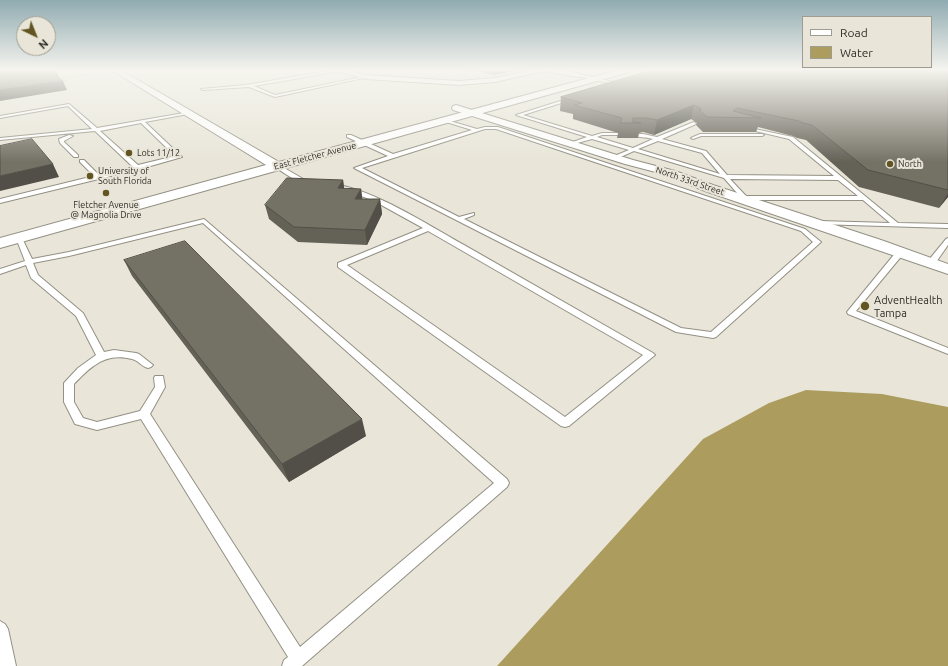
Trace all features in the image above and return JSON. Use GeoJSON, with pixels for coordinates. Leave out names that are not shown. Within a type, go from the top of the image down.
{"type":"FeatureCollection","features":[{"type":"Feature","properties":{"kind":"main road"},"geometry":{"type":"LineString","coordinates":[[167,100],[263,158],[280,157]]}},
{"type":"Feature","properties":{"kind":"main road","name":"East Fletcher Avenue"},"geometry":{"type":"LineString","coordinates":[[0,243],[349,136],[485,100]]}},
{"type":"Feature","properties":{"kind":"main road","name":"East Fletcher Avenue"},"geometry":{"type":"LineString","coordinates":[[280,157],[363,142],[515,100]]}},
{"type":"Feature","properties":{"kind":"main road","name":"East Fletcher Avenue"},"geometry":{"type":"LineString","coordinates":[[104,200],[263,158]]}},
{"type":"Feature","properties":{"kind":"main road"},"geometry":{"type":"LineString","coordinates":[[22,221],[58,212]]}},
{"type":"Feature","properties":{"kind":"street","name":"North 33rd Street"},"geometry":{"type":"LineString","coordinates":[[456,108],[614,158],[671,173],[709,188],[948,268]]}},
{"type":"Feature","properties":{"kind":"lane"},"geometry":{"type":"LineString","coordinates":[[569,100],[518,115],[725,177],[840,178]]}},
{"type":"Feature","properties":{"kind":"lane"},"geometry":{"type":"LineString","coordinates":[[0,117],[69,105],[138,168]]}},
{"type":"Feature","properties":{"kind":"lane"},"geometry":{"type":"LineString","coordinates":[[76,156],[62,143],[61,140],[96,130],[186,111]]}},
{"type":"Feature","properties":{"kind":"lane"},"geometry":{"type":"LineString","coordinates":[[445,120],[478,131]]}},
{"type":"Feature","properties":{"kind":"lane"},"geometry":{"type":"LineString","coordinates":[[0,201],[179,157],[140,121]]}},
{"type":"Feature","properties":{"kind":"lane"},"geometry":{"type":"LineString","coordinates":[[614,158],[694,123]]}},
{"type":"Feature","properties":{"kind":"lane"},"geometry":{"type":"LineString","coordinates":[[740,126],[791,138],[897,225]]}},
{"type":"Feature","properties":{"kind":"lane"},"geometry":{"type":"LineString","coordinates":[[496,128],[651,182],[803,230],[817,242],[713,335],[678,330],[357,168],[478,131],[496,128]]}},
{"type":"Feature","properties":{"kind":"lane"},"geometry":{"type":"LineString","coordinates":[[0,139],[96,130]]}},
{"type":"Feature","properties":{"kind":"lane"},"geometry":{"type":"LineString","coordinates":[[572,144],[602,134],[616,134]]}},
{"type":"Feature","properties":{"kind":"lane"},"geometry":{"type":"LineString","coordinates":[[633,135],[643,135],[704,152],[744,199],[864,198]]}},
{"type":"Feature","properties":{"kind":"lane"},"geometry":{"type":"LineString","coordinates":[[693,138],[700,135],[777,135]]}},
{"type":"Feature","properties":{"kind":"lane"},"geometry":{"type":"LineString","coordinates":[[349,136],[393,156]]}},
{"type":"Feature","properties":{"kind":"lane"},"geometry":{"type":"LineString","coordinates":[[280,157],[304,182],[347,188],[376,200],[428,228],[650,356],[565,423],[341,265],[428,228]]}},
{"type":"Feature","properties":{"kind":"lane"},"geometry":{"type":"LineString","coordinates":[[82,161],[98,177]]}},
{"type":"Feature","properties":{"kind":"lane"},"geometry":{"type":"LineString","coordinates":[[458,219],[472,214]]}},
{"type":"Feature","properties":{"kind":"lane"},"geometry":{"type":"LineString","coordinates":[[0,272],[29,262],[69,254],[204,221],[503,483],[294,663],[144,414]]}},
{"type":"Feature","properties":{"kind":"lane"},"geometry":{"type":"LineString","coordinates":[[816,223],[948,226]]}},
{"type":"Feature","properties":{"kind":"lane"},"geometry":{"type":"LineString","coordinates":[[19,238],[34,276],[80,315],[101,356]]}},
{"type":"Feature","properties":{"kind":"lane"},"geometry":{"type":"LineString","coordinates":[[931,263],[948,240]]}},
{"type":"Feature","properties":{"kind":"lane"},"geometry":{"type":"LineString","coordinates":[[900,253],[850,312],[948,351]]}},
{"type":"Feature","properties":{"kind":"lane"},"geometry":{"type":"LineString","coordinates":[[148,365],[136,356],[114,353],[101,356],[81,370],[69,383],[69,402],[79,421],[96,426],[144,414],[160,387],[159,378]]}},
{"type":"Feature","properties":{"kind":"lane"},"geometry":{"type":"LineString","coordinates":[[0,628],[8,666]]}},
{"type":"Feature","properties":{"kind":"water"},"geometry":{"type":"Polygon","coordinates":[[[806,390],[882,394],[948,407],[948,666],[497,666],[703,439],[769,403],[806,390]]]}},
{"type":"Feature","properties":{"kind":"building","name":"North"},"geometry":{"type":"Polygon","coordinates":[[[572,100],[948,100],[948,190],[868,170],[812,125],[799,121],[737,108],[733,111],[761,118],[707,117],[700,111],[701,109],[694,105],[657,120],[633,118],[633,122],[641,123],[620,123],[622,118],[574,105],[582,103],[572,100]]]}},
{"type":"Feature","properties":{"kind":"building"},"geometry":{"type":"Polygon","coordinates":[[[32,139],[53,164],[0,176],[0,146],[32,139]]]}},
{"type":"Feature","properties":{"kind":"building"},"geometry":{"type":"Polygon","coordinates":[[[287,178],[343,180],[338,188],[361,189],[355,199],[380,199],[365,230],[294,227],[265,205],[287,178]]]}},
{"type":"Feature","properties":{"kind":"building"},"geometry":{"type":"Polygon","coordinates":[[[185,241],[362,419],[282,464],[124,260],[185,241]]]}},
{"type":"Feature","properties":{"kind":"place","name":"Lots 11/12"},"geometry":{"type":"Point","coordinates":[129,153]}},
{"type":"Feature","properties":{"kind":"place","name":"North"},"geometry":{"type":"Point","coordinates":[890,164]}},
{"type":"Feature","properties":{"kind":"place","name":"University of South Florida"},"geometry":{"type":"Point","coordinates":[90,176]}},
{"type":"Feature","properties":{"kind":"place","name":"Fletcher Avenue @ Magnolia Drive"},"geometry":{"type":"Point","coordinates":[106,193]}},
{"type":"Feature","properties":{"kind":"place","name":"AdventHealth Tampa"},"geometry":{"type":"Point","coordinates":[865,306]}}]}
